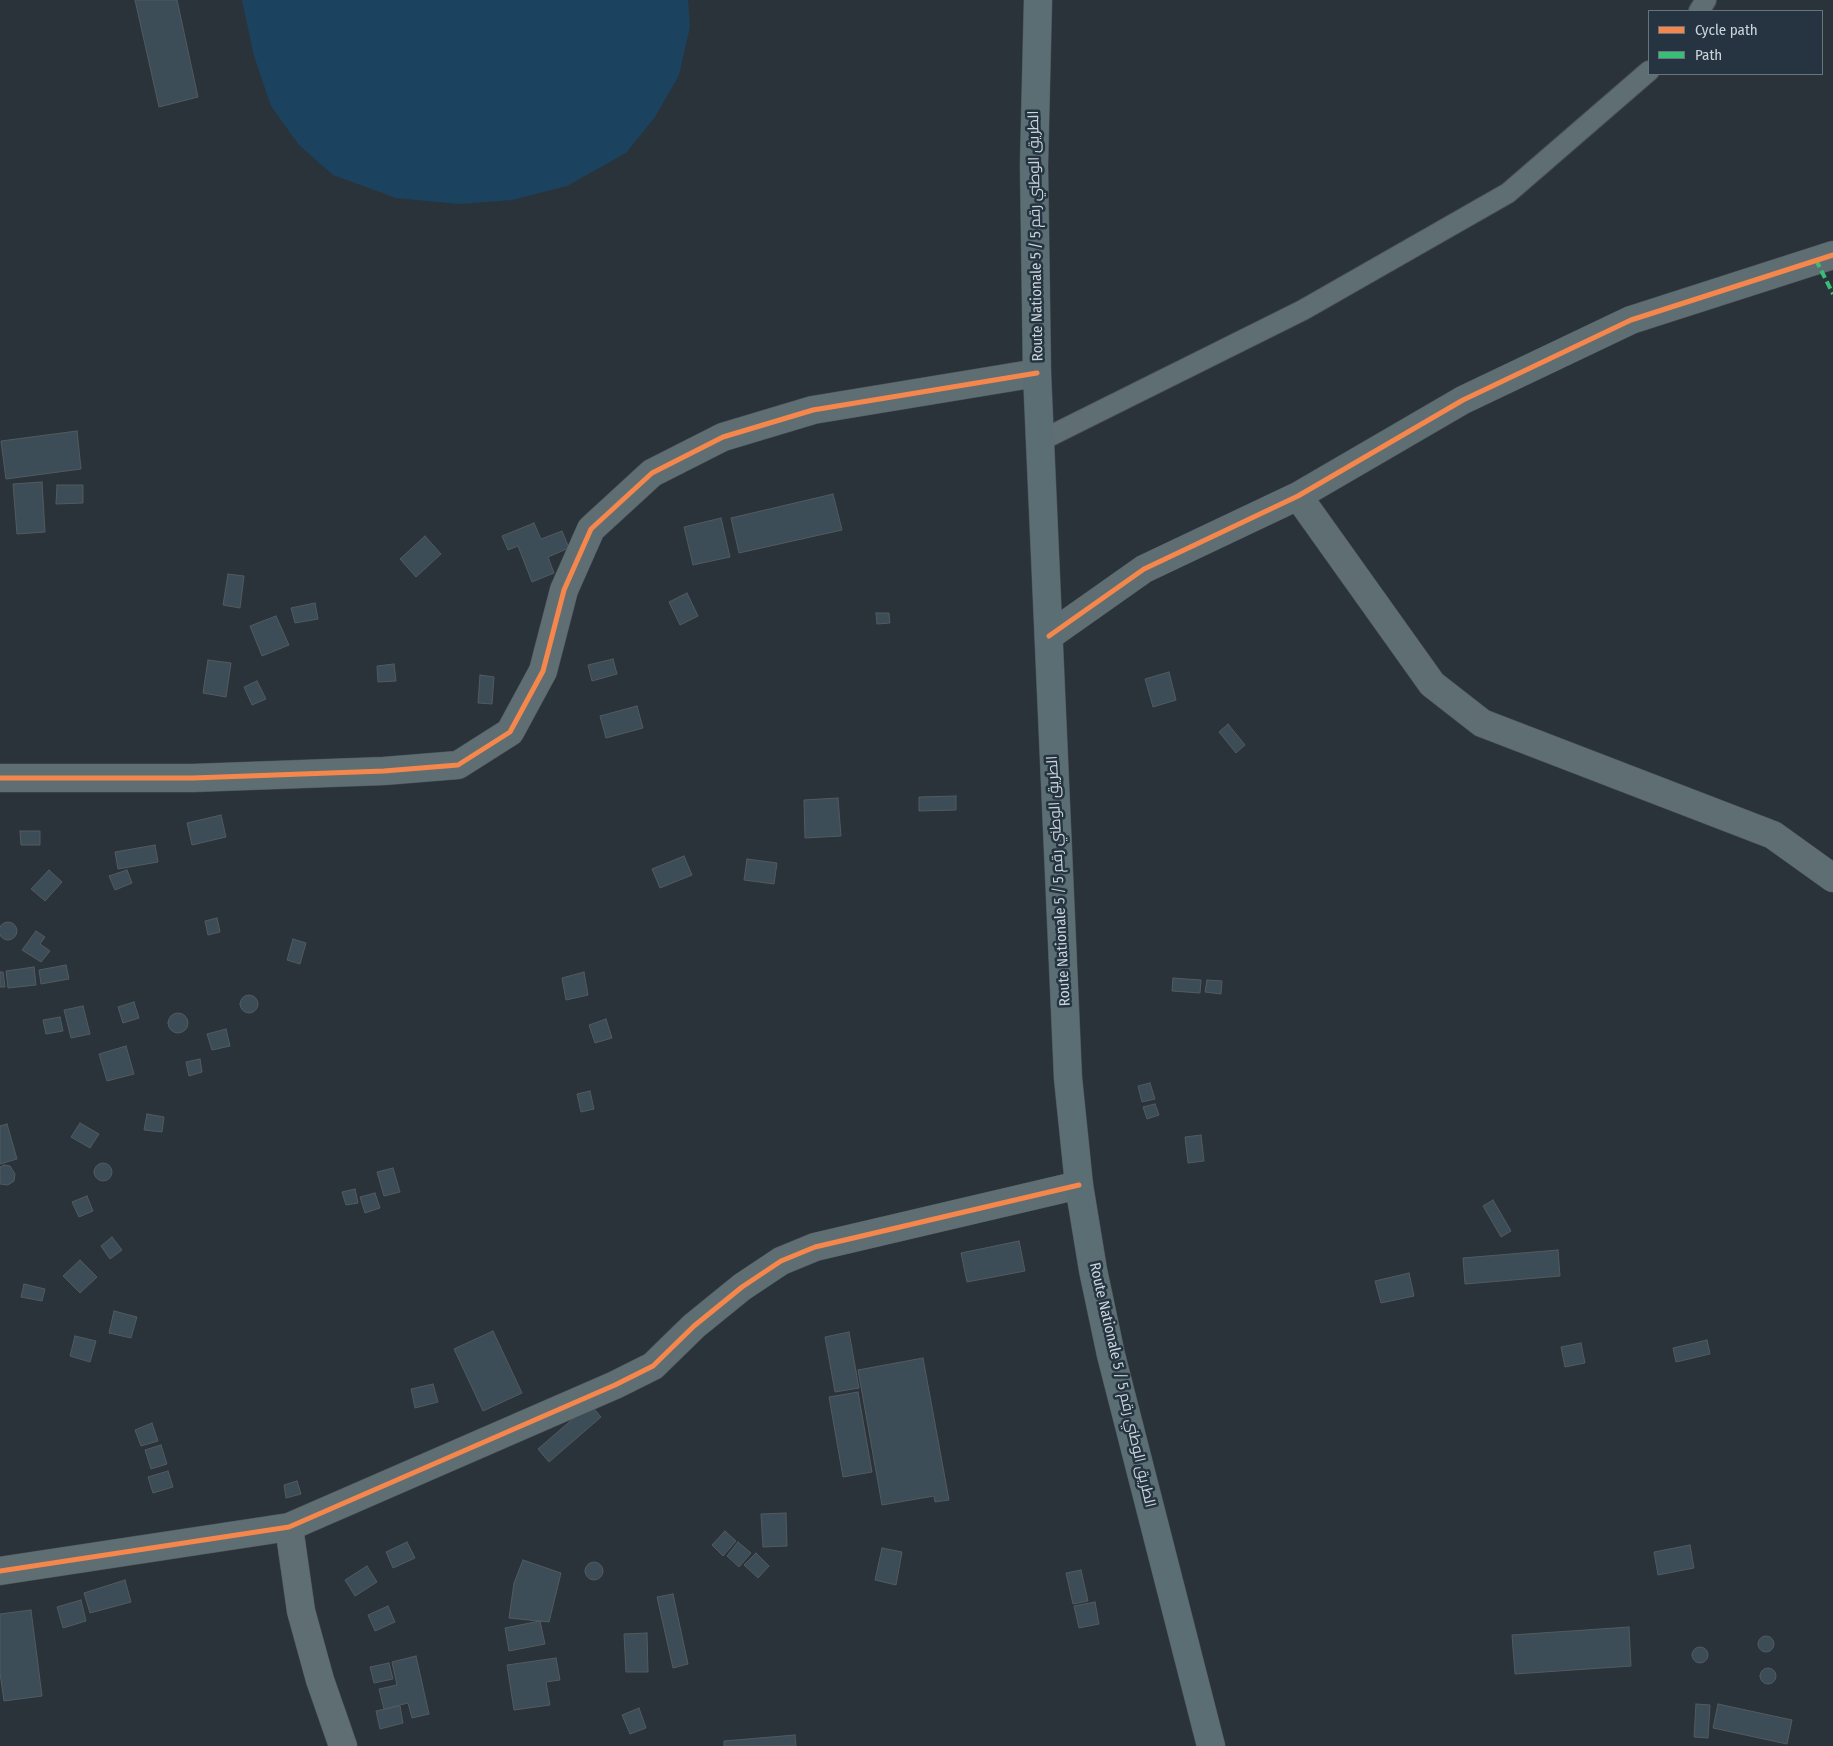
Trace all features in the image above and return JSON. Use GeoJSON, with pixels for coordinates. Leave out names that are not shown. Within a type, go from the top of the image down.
{"type":"FeatureCollection","features":[{"type":"Feature","properties":{"kind":"main road","name":"Route Nationale 5 / الطريق الوطني رقم 5"},"geometry":{"type":"LineString","coordinates":[[1038,0],[1034,165],[1038,373],[1068,1078],[1079,1185],[1093,1270],[1111,1355],[1211,1746]]}},
{"type":"Feature","properties":{"kind":"street"},"geometry":{"type":"LineString","coordinates":[[1049,636],[1144,569],[1298,496],[1463,400],[1631,320],[1833,255]]}},
{"type":"Feature","properties":{"kind":"street"},"geometry":{"type":"LineString","coordinates":[[0,778],[193,778],[384,771],[458,765],[510,732],[543,671],[564,590],[591,529],[652,473],[723,437],[813,410],[1038,373]]}},
{"type":"Feature","properties":{"kind":"street"},"geometry":{"type":"LineString","coordinates":[[1298,496],[1432,684],[1482,722],[1773,835],[1833,878]]}},
{"type":"Feature","properties":{"kind":"street"},"geometry":{"type":"LineString","coordinates":[[0,1571],[289,1527],[615,1385],[653,1366],[694,1326],[742,1287],[781,1261],[815,1247],[1079,1185]]}},
{"type":"Feature","properties":{"kind":"street"},"geometry":{"type":"LineString","coordinates":[[289,1527],[301,1611],[320,1680],[343,1746]]}},
{"type":"Feature","properties":{"kind":"lane"},"geometry":{"type":"LineString","coordinates":[[1040,441],[1303,310],[1508,193],[1648,72]]}},
{"type":"Feature","properties":{"kind":"shaded area"},"geometry":{"type":"Polygon","coordinates":[[[242,0],[688,0],[690,27],[679,75],[655,117],[626,153],[567,186],[512,200],[460,204],[396,198],[333,175],[299,145],[271,106],[254,56],[242,0]]]}},
{"type":"Feature","properties":{"kind":"building"},"geometry":{"type":"Polygon","coordinates":[[[135,0],[177,0],[198,97],[159,107],[135,0]]]}},
{"type":"Feature","properties":{"kind":"building"},"geometry":{"type":"Polygon","coordinates":[[[77,431],[81,469],[6,479],[1,441],[77,431]]]}},
{"type":"Feature","properties":{"kind":"building"},"geometry":{"type":"Polygon","coordinates":[[[42,482],[45,532],[17,534],[13,484],[42,482]]]}},
{"type":"Feature","properties":{"kind":"building"},"geometry":{"type":"Polygon","coordinates":[[[57,485],[83,485],[83,503],[56,504],[57,485]]]}},
{"type":"Feature","properties":{"kind":"building"},"geometry":{"type":"Polygon","coordinates":[[[833,494],[842,530],[739,553],[731,518],[833,494]]]}},
{"type":"Feature","properties":{"kind":"building"},"geometry":{"type":"Polygon","coordinates":[[[721,518],[730,557],[693,565],[684,527],[721,518]]]}},
{"type":"Feature","properties":{"kind":"building"},"geometry":{"type":"Polygon","coordinates":[[[534,523],[541,539],[562,531],[569,548],[548,557],[554,573],[532,582],[518,546],[508,550],[502,536],[534,523]]]}},
{"type":"Feature","properties":{"kind":"building"},"geometry":{"type":"Polygon","coordinates":[[[425,536],[441,554],[416,577],[400,559],[425,536]]]}},
{"type":"Feature","properties":{"kind":"building"},"geometry":{"type":"Polygon","coordinates":[[[228,574],[244,576],[240,608],[223,605],[228,574]]]}},
{"type":"Feature","properties":{"kind":"building"},"geometry":{"type":"Polygon","coordinates":[[[687,593],[698,616],[680,625],[669,602],[687,593]]]}},
{"type":"Feature","properties":{"kind":"building"},"geometry":{"type":"Polygon","coordinates":[[[315,603],[318,619],[295,623],[291,608],[315,603]]]}},
{"type":"Feature","properties":{"kind":"building"},"geometry":{"type":"Polygon","coordinates":[[[876,613],[889,613],[890,623],[877,624],[876,613]]]}},
{"type":"Feature","properties":{"kind":"building"},"geometry":{"type":"Polygon","coordinates":[[[276,616],[289,645],[262,656],[250,626],[276,616]]]}},
{"type":"Feature","properties":{"kind":"building"},"geometry":{"type":"Polygon","coordinates":[[[613,659],[617,674],[592,681],[588,665],[613,659]]]}},
{"type":"Feature","properties":{"kind":"building"},"geometry":{"type":"Polygon","coordinates":[[[208,660],[231,663],[226,697],[203,693],[208,660]]]}},
{"type":"Feature","properties":{"kind":"building"},"geometry":{"type":"Polygon","coordinates":[[[394,664],[396,681],[378,682],[377,666],[394,664]]]}},
{"type":"Feature","properties":{"kind":"building"},"geometry":{"type":"Polygon","coordinates":[[[1169,672],[1176,700],[1153,707],[1145,679],[1169,672]]]}},
{"type":"Feature","properties":{"kind":"building"},"geometry":{"type":"Polygon","coordinates":[[[480,675],[494,677],[492,704],[478,703],[480,675]]]}},
{"type":"Feature","properties":{"kind":"building"},"geometry":{"type":"Polygon","coordinates":[[[257,681],[266,699],[252,705],[244,687],[257,681]]]}},
{"type":"Feature","properties":{"kind":"building"},"geometry":{"type":"Polygon","coordinates":[[[637,706],[643,728],[606,738],[600,716],[637,706]]]}},
{"type":"Feature","properties":{"kind":"building"},"geometry":{"type":"Polygon","coordinates":[[[1228,724],[1245,745],[1236,753],[1219,732],[1228,724]]]}},
{"type":"Feature","properties":{"kind":"building"},"geometry":{"type":"Polygon","coordinates":[[[956,796],[956,810],[919,811],[919,797],[956,796]]]}},
{"type":"Feature","properties":{"kind":"building"},"geometry":{"type":"Polygon","coordinates":[[[838,798],[841,836],[805,838],[804,800],[838,798]]]}},
{"type":"Feature","properties":{"kind":"building"},"geometry":{"type":"Polygon","coordinates":[[[221,815],[226,837],[192,845],[187,823],[221,815]]]}},
{"type":"Feature","properties":{"kind":"building"},"geometry":{"type":"Polygon","coordinates":[[[20,831],[40,831],[40,845],[21,845],[20,831]]]}},
{"type":"Feature","properties":{"kind":"building"},"geometry":{"type":"Polygon","coordinates":[[[155,845],[158,862],[118,869],[115,852],[155,845]]]}},
{"type":"Feature","properties":{"kind":"building"},"geometry":{"type":"Polygon","coordinates":[[[684,856],[692,875],[660,888],[652,869],[684,856]]]}},
{"type":"Feature","properties":{"kind":"building"},"geometry":{"type":"Polygon","coordinates":[[[747,859],[777,863],[774,884],[744,880],[747,859]]]}},
{"type":"Feature","properties":{"kind":"building"},"geometry":{"type":"Polygon","coordinates":[[[49,870],[62,882],[45,901],[31,889],[49,870]]]}},
{"type":"Feature","properties":{"kind":"building"},"geometry":{"type":"Polygon","coordinates":[[[127,870],[132,883],[115,890],[109,876],[127,870]]]}},
{"type":"Feature","properties":{"kind":"building"},"geometry":{"type":"Polygon","coordinates":[[[217,918],[220,932],[208,935],[205,921],[217,918]]]}},
{"type":"Feature","properties":{"kind":"building"},"geometry":{"type":"Polygon","coordinates":[[[8,922],[14,925],[17,931],[14,937],[8,940],[2,937],[-1,931],[2,925],[8,922]]]}},
{"type":"Feature","properties":{"kind":"building"},"geometry":{"type":"Polygon","coordinates":[[[36,931],[45,937],[40,944],[50,951],[41,962],[22,950],[36,931]]]}},
{"type":"Feature","properties":{"kind":"building"},"geometry":{"type":"Polygon","coordinates":[[[293,939],[306,943],[300,964],[287,960],[293,939]]]}},
{"type":"Feature","properties":{"kind":"building"},"geometry":{"type":"Polygon","coordinates":[[[66,965],[69,979],[41,984],[39,970],[66,965]]]}},
{"type":"Feature","properties":{"kind":"building"},"geometry":{"type":"Polygon","coordinates":[[[34,967],[36,985],[8,988],[6,971],[34,967]]]}},
{"type":"Feature","properties":{"kind":"building"},"geometry":{"type":"Polygon","coordinates":[[[0,972],[3,972],[5,987],[0,987],[0,972]]]}},
{"type":"Feature","properties":{"kind":"building"},"geometry":{"type":"Polygon","coordinates":[[[584,972],[588,995],[566,1000],[562,978],[584,972]]]}},
{"type":"Feature","properties":{"kind":"building"},"geometry":{"type":"Polygon","coordinates":[[[1173,978],[1201,980],[1200,993],[1172,991],[1173,978]]]}},
{"type":"Feature","properties":{"kind":"building"},"geometry":{"type":"Polygon","coordinates":[[[1207,980],[1222,981],[1221,994],[1205,992],[1207,980]]]}},
{"type":"Feature","properties":{"kind":"building"},"geometry":{"type":"Polygon","coordinates":[[[249,995],[255,998],[258,1004],[255,1010],[249,1013],[243,1010],[240,1004],[243,998],[249,995]]]}},
{"type":"Feature","properties":{"kind":"building"},"geometry":{"type":"Polygon","coordinates":[[[134,1002],[139,1018],[123,1023],[118,1007],[134,1002]]]}},
{"type":"Feature","properties":{"kind":"building"},"geometry":{"type":"Polygon","coordinates":[[[83,1006],[90,1034],[71,1038],[64,1010],[83,1006]]]}},
{"type":"Feature","properties":{"kind":"building"},"geometry":{"type":"Polygon","coordinates":[[[178,1013],[185,1016],[188,1023],[185,1030],[178,1033],[171,1030],[168,1023],[171,1016],[178,1013]]]}},
{"type":"Feature","properties":{"kind":"building"},"geometry":{"type":"Polygon","coordinates":[[[60,1017],[63,1031],[46,1034],[43,1020],[60,1017]]]}},
{"type":"Feature","properties":{"kind":"building"},"geometry":{"type":"Polygon","coordinates":[[[606,1019],[612,1038],[595,1043],[589,1025],[606,1019]]]}},
{"type":"Feature","properties":{"kind":"building"},"geometry":{"type":"Polygon","coordinates":[[[226,1029],[230,1046],[212,1050],[207,1034],[226,1029]]]}},
{"type":"Feature","properties":{"kind":"building"},"geometry":{"type":"Polygon","coordinates":[[[126,1046],[134,1074],[107,1081],[99,1054],[126,1046]]]}},
{"type":"Feature","properties":{"kind":"building"},"geometry":{"type":"Polygon","coordinates":[[[200,1059],[202,1072],[189,1076],[186,1062],[200,1059]]]}},
{"type":"Feature","properties":{"kind":"building"},"geometry":{"type":"Polygon","coordinates":[[[1150,1083],[1155,1099],[1142,1102],[1138,1086],[1150,1083]]]}},
{"type":"Feature","properties":{"kind":"building"},"geometry":{"type":"Polygon","coordinates":[[[590,1091],[594,1109],[581,1112],[577,1094],[590,1091]]]}},
{"type":"Feature","properties":{"kind":"building"},"geometry":{"type":"Polygon","coordinates":[[[1155,1104],[1159,1115],[1147,1119],[1143,1107],[1155,1104]]]}},
{"type":"Feature","properties":{"kind":"building"},"geometry":{"type":"Polygon","coordinates":[[[147,1114],[164,1117],[162,1132],[144,1130],[147,1114]]]}},
{"type":"Feature","properties":{"kind":"building"},"geometry":{"type":"Polygon","coordinates":[[[80,1123],[99,1134],[90,1148],[71,1137],[80,1123]]]}},
{"type":"Feature","properties":{"kind":"building"},"geometry":{"type":"Polygon","coordinates":[[[7,1124],[17,1159],[0,1164],[0,1126],[7,1124]]]}},
{"type":"Feature","properties":{"kind":"building"},"geometry":{"type":"Polygon","coordinates":[[[1201,1135],[1204,1161],[1188,1163],[1185,1137],[1201,1135]]]}},
{"type":"Feature","properties":{"kind":"building"},"geometry":{"type":"Polygon","coordinates":[[[103,1163],[109,1166],[112,1172],[109,1178],[103,1181],[97,1178],[94,1172],[97,1166],[103,1163]]]}},
{"type":"Feature","properties":{"kind":"building"},"geometry":{"type":"Polygon","coordinates":[[[4,1165],[10,1166],[15,1174],[14,1181],[8,1185],[0,1184],[0,1167],[4,1165]]]}},
{"type":"Feature","properties":{"kind":"building"},"geometry":{"type":"Polygon","coordinates":[[[393,1168],[400,1192],[384,1196],[377,1172],[393,1168]]]}},
{"type":"Feature","properties":{"kind":"building"},"geometry":{"type":"Polygon","coordinates":[[[355,1189],[358,1203],[346,1205],[342,1192],[355,1189]]]}},
{"type":"Feature","properties":{"kind":"building"},"geometry":{"type":"Polygon","coordinates":[[[375,1193],[380,1208],[365,1213],[360,1197],[375,1193]]]}},
{"type":"Feature","properties":{"kind":"building"},"geometry":{"type":"Polygon","coordinates":[[[87,1196],[93,1211],[79,1217],[72,1202],[87,1196]]]}},
{"type":"Feature","properties":{"kind":"building"},"geometry":{"type":"Polygon","coordinates":[[[1493,1200],[1511,1231],[1501,1237],[1483,1206],[1493,1200]]]}},
{"type":"Feature","properties":{"kind":"building"},"geometry":{"type":"Polygon","coordinates":[[[112,1237],[122,1250],[110,1259],[101,1246],[112,1237]]]}},
{"type":"Feature","properties":{"kind":"building"},"geometry":{"type":"Polygon","coordinates":[[[1019,1241],[1025,1271],[967,1282],[961,1253],[1019,1241]]]}},
{"type":"Feature","properties":{"kind":"building"},"geometry":{"type":"Polygon","coordinates":[[[1558,1250],[1560,1276],[1465,1284],[1463,1258],[1558,1250]]]}},
{"type":"Feature","properties":{"kind":"building"},"geometry":{"type":"Polygon","coordinates":[[[80,1260],[97,1277],[80,1293],[63,1276],[80,1260]]]}},
{"type":"Feature","properties":{"kind":"building"},"geometry":{"type":"Polygon","coordinates":[[[1409,1273],[1414,1296],[1381,1303],[1375,1281],[1409,1273]]]}},
{"type":"Feature","properties":{"kind":"building"},"geometry":{"type":"Polygon","coordinates":[[[24,1284],[45,1289],[42,1301],[21,1297],[24,1284]]]}},
{"type":"Feature","properties":{"kind":"building"},"geometry":{"type":"Polygon","coordinates":[[[114,1311],[137,1317],[131,1338],[109,1333],[114,1311]]]}},
{"type":"Feature","properties":{"kind":"building"},"geometry":{"type":"Polygon","coordinates":[[[493,1331],[522,1393],[483,1411],[454,1349],[493,1331]]]}},
{"type":"Feature","properties":{"kind":"building"},"geometry":{"type":"Polygon","coordinates":[[[849,1332],[859,1388],[835,1392],[825,1337],[849,1332]]]}},
{"type":"Feature","properties":{"kind":"building"},"geometry":{"type":"Polygon","coordinates":[[[75,1336],[96,1341],[90,1362],[70,1356],[75,1336]]]}},
{"type":"Feature","properties":{"kind":"building"},"geometry":{"type":"Polygon","coordinates":[[[1707,1340],[1710,1354],[1676,1362],[1673,1348],[1707,1340]]]}},
{"type":"Feature","properties":{"kind":"building"},"geometry":{"type":"Polygon","coordinates":[[[1581,1343],[1585,1363],[1565,1367],[1561,1347],[1581,1343]]]}},
{"type":"Feature","properties":{"kind":"building"},"geometry":{"type":"Polygon","coordinates":[[[923,1358],[949,1500],[935,1502],[934,1496],[882,1505],[858,1370],[923,1358]]]}},
{"type":"Feature","properties":{"kind":"building"},"geometry":{"type":"Polygon","coordinates":[[[433,1384],[438,1402],[415,1408],[411,1389],[433,1384]]]}},
{"type":"Feature","properties":{"kind":"building"},"geometry":{"type":"Polygon","coordinates":[[[858,1392],[872,1472],[843,1477],[829,1397],[858,1392]]]}},
{"type":"Feature","properties":{"kind":"building"},"geometry":{"type":"Polygon","coordinates":[[[590,1404],[601,1417],[549,1462],[538,1449],[590,1404]]]}},
{"type":"Feature","properties":{"kind":"building"},"geometry":{"type":"Polygon","coordinates":[[[152,1423],[158,1441],[141,1446],[135,1430],[152,1423]]]}},
{"type":"Feature","properties":{"kind":"building"},"geometry":{"type":"Polygon","coordinates":[[[161,1445],[167,1464],[151,1469],[145,1450],[161,1445]]]}},
{"type":"Feature","properties":{"kind":"building"},"geometry":{"type":"Polygon","coordinates":[[[168,1471],[173,1487],[153,1493],[148,1477],[168,1471]]]}},
{"type":"Feature","properties":{"kind":"building"},"geometry":{"type":"Polygon","coordinates":[[[297,1481],[301,1494],[286,1498],[284,1485],[297,1481]]]}},
{"type":"Feature","properties":{"kind":"building"},"geometry":{"type":"Polygon","coordinates":[[[786,1513],[787,1546],[763,1547],[761,1514],[786,1513]]]}},
{"type":"Feature","properties":{"kind":"building"},"geometry":{"type":"Polygon","coordinates":[[[725,1531],[736,1541],[723,1556],[712,1545],[725,1531]]]}},
{"type":"Feature","properties":{"kind":"building"},"geometry":{"type":"Polygon","coordinates":[[[407,1542],[415,1558],[393,1568],[386,1552],[407,1542]]]}},
{"type":"Feature","properties":{"kind":"building"},"geometry":{"type":"Polygon","coordinates":[[[738,1542],[751,1553],[739,1567],[727,1556],[738,1542]]]}},
{"type":"Feature","properties":{"kind":"building"},"geometry":{"type":"Polygon","coordinates":[[[1690,1545],[1694,1568],[1658,1575],[1654,1552],[1690,1545]]]}},
{"type":"Feature","properties":{"kind":"building"},"geometry":{"type":"Polygon","coordinates":[[[882,1548],[902,1552],[896,1585],[875,1580],[882,1548]]]}},
{"type":"Feature","properties":{"kind":"building"},"geometry":{"type":"Polygon","coordinates":[[[756,1553],[769,1566],[758,1578],[744,1565],[756,1553]]]}},
{"type":"Feature","properties":{"kind":"building"},"geometry":{"type":"Polygon","coordinates":[[[523,1560],[561,1573],[549,1622],[509,1618],[514,1583],[523,1560]]]}},
{"type":"Feature","properties":{"kind":"building"},"geometry":{"type":"Polygon","coordinates":[[[594,1562],[600,1565],[603,1571],[600,1577],[594,1580],[588,1577],[585,1571],[588,1565],[594,1562]]]}},
{"type":"Feature","properties":{"kind":"building"},"geometry":{"type":"Polygon","coordinates":[[[367,1566],[377,1582],[355,1596],[345,1580],[367,1566]]]}},
{"type":"Feature","properties":{"kind":"building"},"geometry":{"type":"Polygon","coordinates":[[[1081,1570],[1088,1601],[1073,1604],[1066,1573],[1081,1570]]]}},
{"type":"Feature","properties":{"kind":"building"},"geometry":{"type":"Polygon","coordinates":[[[125,1580],[131,1602],[90,1613],[84,1593],[125,1580]]]}},
{"type":"Feature","properties":{"kind":"building"},"geometry":{"type":"Polygon","coordinates":[[[673,1594],[688,1664],[673,1668],[657,1597],[673,1594]]]}},
{"type":"Feature","properties":{"kind":"building"},"geometry":{"type":"Polygon","coordinates":[[[81,1600],[86,1621],[63,1628],[57,1607],[81,1600]]]}},
{"type":"Feature","properties":{"kind":"building"},"geometry":{"type":"Polygon","coordinates":[[[1095,1602],[1099,1624],[1079,1628],[1074,1606],[1095,1602]]]}},
{"type":"Feature","properties":{"kind":"building"},"geometry":{"type":"Polygon","coordinates":[[[388,1606],[395,1622],[375,1631],[368,1615],[388,1606]]]}},
{"type":"Feature","properties":{"kind":"building"},"geometry":{"type":"Polygon","coordinates":[[[31,1610],[42,1696],[4,1701],[0,1673],[0,1614],[31,1610]]]}},
{"type":"Feature","properties":{"kind":"building"},"geometry":{"type":"Polygon","coordinates":[[[540,1621],[545,1644],[509,1651],[505,1628],[540,1621]]]}},
{"type":"Feature","properties":{"kind":"building"},"geometry":{"type":"Polygon","coordinates":[[[1629,1627],[1631,1666],[1515,1674],[1512,1635],[1629,1627]]]}},
{"type":"Feature","properties":{"kind":"building"},"geometry":{"type":"Polygon","coordinates":[[[647,1633],[648,1672],[626,1672],[624,1634],[647,1633]]]}},
{"type":"Feature","properties":{"kind":"building"},"geometry":{"type":"Polygon","coordinates":[[[1766,1636],[1772,1638],[1774,1644],[1772,1650],[1766,1652],[1760,1650],[1758,1644],[1760,1638],[1766,1636]]]}},
{"type":"Feature","properties":{"kind":"building"},"geometry":{"type":"Polygon","coordinates":[[[1700,1647],[1706,1649],[1708,1655],[1706,1661],[1700,1663],[1694,1661],[1692,1655],[1694,1649],[1700,1647]]]}},
{"type":"Feature","properties":{"kind":"building"},"geometry":{"type":"Polygon","coordinates":[[[416,1656],[429,1714],[412,1718],[408,1703],[384,1709],[379,1689],[397,1685],[392,1662],[416,1656]]]}},
{"type":"Feature","properties":{"kind":"building"},"geometry":{"type":"Polygon","coordinates":[[[556,1658],[560,1680],[546,1682],[550,1705],[514,1710],[507,1665],[556,1658]]]}},
{"type":"Feature","properties":{"kind":"building"},"geometry":{"type":"Polygon","coordinates":[[[389,1663],[393,1679],[374,1683],[370,1667],[389,1663]]]}},
{"type":"Feature","properties":{"kind":"building"},"geometry":{"type":"Polygon","coordinates":[[[1768,1668],[1774,1670],[1776,1676],[1774,1682],[1768,1684],[1762,1682],[1760,1676],[1762,1670],[1768,1668]]]}},
{"type":"Feature","properties":{"kind":"building"},"geometry":{"type":"Polygon","coordinates":[[[1696,1704],[1710,1705],[1708,1738],[1694,1737],[1696,1704]]]}},
{"type":"Feature","properties":{"kind":"building"},"geometry":{"type":"Polygon","coordinates":[[[1718,1704],[1792,1720],[1787,1744],[1713,1728],[1718,1704]]]}},
{"type":"Feature","properties":{"kind":"building"},"geometry":{"type":"Polygon","coordinates":[[[400,1706],[403,1723],[380,1729],[376,1711],[400,1706]]]}},
{"type":"Feature","properties":{"kind":"building"},"geometry":{"type":"Polygon","coordinates":[[[639,1708],[646,1728],[630,1734],[622,1715],[639,1708]]]}},
{"type":"Feature","properties":{"kind":"building"},"geometry":{"type":"Polygon","coordinates":[[[795,1735],[796,1746],[724,1746],[724,1741],[795,1735]]]}},
{"type":"Feature","properties":{"kind":"marked path"},"geometry":{"type":"LineString","coordinates":[[1816,260],[1833,294]]}},
{"type":"Feature","properties":{"kind":"cycle path"},"geometry":{"type":"LineString","coordinates":[[1049,636],[1144,569],[1298,496],[1463,400],[1631,320],[1833,255]]}},
{"type":"Feature","properties":{"kind":"cycle path"},"geometry":{"type":"LineString","coordinates":[[0,778],[193,778],[384,771],[458,765],[510,732],[543,671],[564,590],[591,529],[652,473],[723,437],[813,410],[1037,373]]}},
{"type":"Feature","properties":{"kind":"cycle path"},"geometry":{"type":"LineString","coordinates":[[0,1571],[289,1527],[615,1385],[653,1366],[694,1326],[742,1287],[781,1261],[815,1247],[1079,1185]]}}]}
